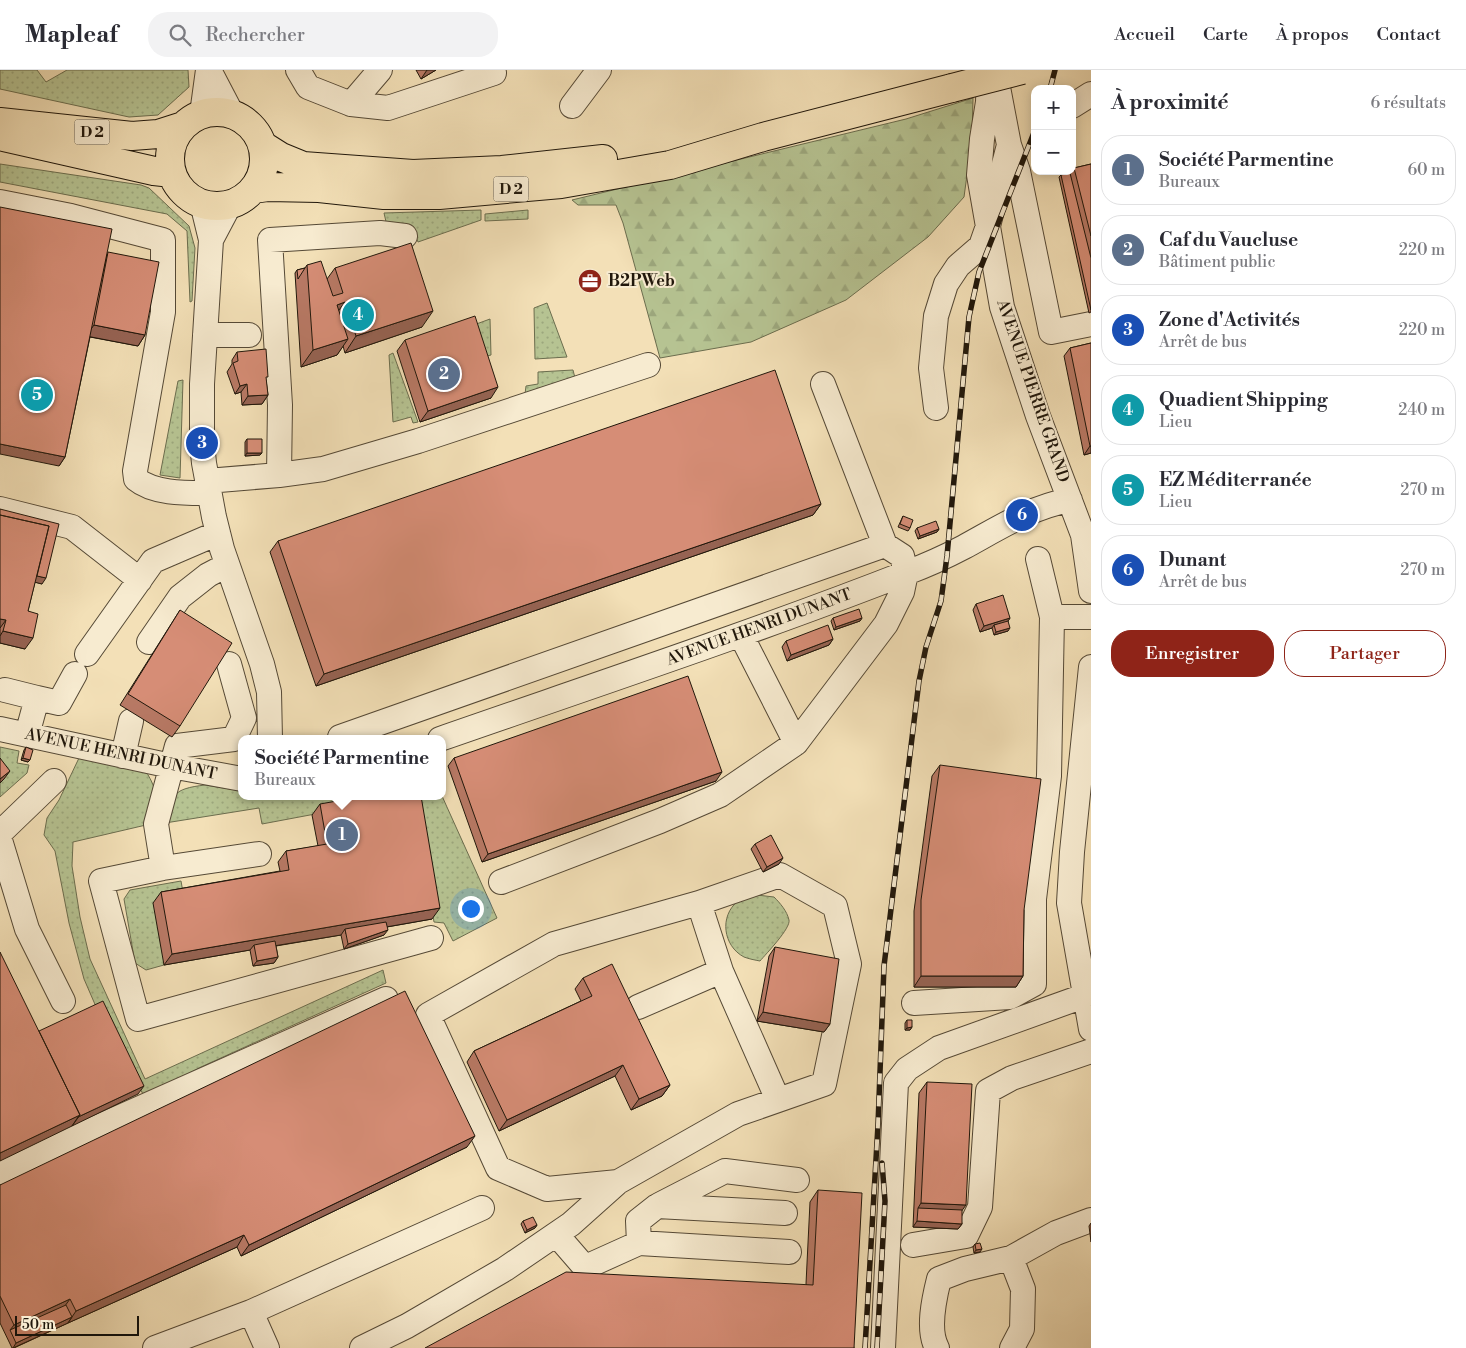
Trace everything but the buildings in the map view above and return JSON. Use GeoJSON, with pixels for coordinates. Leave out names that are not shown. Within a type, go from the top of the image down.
{"type":"FeatureCollection","features":[{"type":"Feature","properties":{"kind":"main road","name":"D 2"},"geometry":{"type":"LineString","coordinates":[[253,189],[268,187],[319,188],[384,195],[439,195],[560,184],[670,165],[763,137],[1022,70]]}},
{"type":"Feature","properties":{"kind":"main road"},"geometry":{"type":"LineString","coordinates":[[217,112],[232,114],[251,126],[262,145],[264,160],[261,176],[253,189],[243,198],[230,204],[216,206],[202,203],[189,196],[178,186],[172,172],[170,156],[174,140],[192,120],[217,112]]}},
{"type":"Feature","properties":{"kind":"main road","name":"D 2"},"geometry":{"type":"LineString","coordinates":[[0,122],[132,136],[158,134],[192,120]]}},
{"type":"Feature","properties":{"kind":"main road","name":"D 2"},"geometry":{"type":"LineString","coordinates":[[0,136],[154,171],[172,172]]}},
{"type":"Feature","properties":{"kind":"main road","name":"D 2"},"geometry":{"type":"LineString","coordinates":[[262,145],[281,157],[303,166],[413,174],[549,166],[763,137]]}},
{"type":"Feature","properties":{"kind":"street"},"geometry":{"type":"LineString","coordinates":[[208,70],[232,114]]}},
{"type":"Feature","properties":{"kind":"street"},"geometry":{"type":"LineString","coordinates":[[192,120],[208,70]]}},
{"type":"Feature","properties":{"kind":"street"},"geometry":{"type":"LineString","coordinates":[[298,70],[308,87],[351,104],[388,108],[494,73],[493,70]]}},
{"type":"Feature","properties":{"kind":"street"},"geometry":{"type":"LineString","coordinates":[[351,104],[380,70]]}},
{"type":"Feature","properties":{"kind":"street"},"geometry":{"type":"LineString","coordinates":[[572,106],[599,70]]}},
{"type":"Feature","properties":{"kind":"street","name":"AVENUE PIERRE GRAND"},"geometry":{"type":"LineString","coordinates":[[989,70],[988,102],[982,139],[980,175],[1002,307],[1038,416],[1083,535],[1091,591]]}},
{"type":"Feature","properties":{"kind":"street"},"geometry":{"type":"LineString","coordinates":[[936,408],[931,368],[936,316],[946,284],[958,266],[981,246],[1009,145],[994,70]]}},
{"type":"Feature","properties":{"kind":"street"},"geometry":{"type":"LineString","coordinates":[[1076,103],[1091,94]]}},
{"type":"Feature","properties":{"kind":"street"},"geometry":{"type":"LineString","coordinates":[[1009,145],[1027,166],[1051,332],[1091,324]]}},
{"type":"Feature","properties":{"kind":"street"},"geometry":{"type":"LineString","coordinates":[[0,202],[71,216],[163,240],[163,312],[135,471],[136,479],[141,484],[174,492],[323,469],[418,441],[648,365]]}},
{"type":"Feature","properties":{"kind":"street"},"geometry":{"type":"LineString","coordinates":[[202,203],[212,240],[202,384],[202,434],[208,487],[227,565],[262,664],[269,692],[270,735]]}},
{"type":"Feature","properties":{"kind":"street"},"geometry":{"type":"LineString","coordinates":[[212,240],[230,204]]}},
{"type":"Feature","properties":{"kind":"street"},"geometry":{"type":"LineString","coordinates":[[279,475],[280,405],[270,240],[380,233],[405,236]]}},
{"type":"Feature","properties":{"kind":"street"},"geometry":{"type":"LineString","coordinates":[[205,335],[249,335]]}},
{"type":"Feature","properties":{"kind":"street"},"geometry":{"type":"LineString","coordinates":[[501,882],[660,821],[720,795],[796,744],[886,624],[902,592],[906,573],[902,556],[885,545],[823,384]]}},
{"type":"Feature","properties":{"kind":"street","name":"AVENUE HENRI DUNANT"},"geometry":{"type":"LineString","coordinates":[[446,737],[741,635],[906,573],[963,548],[1022,515],[1040,507],[1070,500]]}},
{"type":"Feature","properties":{"kind":"street"},"geometry":{"type":"LineString","coordinates":[[0,509],[72,527],[140,580]]}},
{"type":"Feature","properties":{"kind":"street"},"geometry":{"type":"LineString","coordinates":[[87,654],[153,561],[218,533]]}},
{"type":"Feature","properties":{"kind":"street"},"geometry":{"type":"LineString","coordinates":[[346,735],[885,545]]}},
{"type":"Feature","properties":{"kind":"street"},"geometry":{"type":"LineString","coordinates":[[914,1003],[1010,997],[1034,984],[1034,899],[1049,776],[1052,617],[1038,559]]}},
{"type":"Feature","properties":{"kind":"street"},"geometry":{"type":"LineString","coordinates":[[148,642],[180,597],[208,575],[227,565]]}},
{"type":"Feature","properties":{"kind":"street"},"geometry":{"type":"LineString","coordinates":[[1052,617],[1091,617]]}},
{"type":"Feature","properties":{"kind":"street"},"geometry":{"type":"LineString","coordinates":[[741,635],[796,744]]}},
{"type":"Feature","properties":{"kind":"street"},"geometry":{"type":"LineString","coordinates":[[163,868],[156,824],[177,746],[234,739],[244,718],[229,664]]}},
{"type":"Feature","properties":{"kind":"street"},"geometry":{"type":"LineString","coordinates":[[5,690],[59,703],[75,674]]}},
{"type":"Feature","properties":{"kind":"street"},"geometry":{"type":"LineString","coordinates":[[883,1348],[896,1083],[907,1069],[939,1048],[1088,1013],[1070,903],[1072,852],[1085,795],[1090,677]]}},
{"type":"Feature","properties":{"kind":"street"},"geometry":{"type":"LineString","coordinates":[[26,735],[37,698]]}},
{"type":"Feature","properties":{"kind":"street"},"geometry":{"type":"LineString","coordinates":[[124,756],[131,721]]}},
{"type":"Feature","properties":{"kind":"street","name":"AVENUE HENRI DUNANT"},"geometry":{"type":"LineString","coordinates":[[0,729],[171,766],[238,778]]}},
{"type":"Feature","properties":{"kind":"street"},"geometry":{"type":"LineString","coordinates":[[0,833],[54,781]]}},
{"type":"Feature","properties":{"kind":"street"},"geometry":{"type":"LineString","coordinates":[[0,840],[27,930],[62,1001]]}},
{"type":"Feature","properties":{"kind":"street"},"geometry":{"type":"LineString","coordinates":[[259,854],[163,868],[101,881],[138,1019],[431,938]]}},
{"type":"Feature","properties":{"kind":"street"},"geometry":{"type":"LineString","coordinates":[[362,1348],[406,1326],[496,1274],[563,1229],[618,1182],[738,1114],[824,1084],[849,964],[835,906],[780,875],[699,903],[554,944],[428,1015],[498,1168],[547,1189],[618,1182]]}},
{"type":"Feature","properties":{"kind":"street"},"geometry":{"type":"LineString","coordinates":[[699,903],[721,971],[778,1100]]}},
{"type":"Feature","properties":{"kind":"street"},"geometry":{"type":"LineString","coordinates":[[638,1006],[721,971]]}},
{"type":"Feature","properties":{"kind":"street"},"geometry":{"type":"LineString","coordinates":[[0,1173],[64,1142],[386,999]]}},
{"type":"Feature","properties":{"kind":"street"},"geometry":{"type":"LineString","coordinates":[[913,1245],[966,1236],[980,1207],[988,1091],[1012,1078],[1091,1051]]}},
{"type":"Feature","properties":{"kind":"street"},"geometry":{"type":"LineString","coordinates":[[639,1243],[638,1221],[657,1206],[725,1171],[797,1180]]}},
{"type":"Feature","properties":{"kind":"street"},"geometry":{"type":"LineString","coordinates":[[657,1206],[785,1213]]}},
{"type":"Feature","properties":{"kind":"street"},"geometry":{"type":"LineString","coordinates":[[155,1348],[251,1312],[482,1208]]}},
{"type":"Feature","properties":{"kind":"street"},"geometry":{"type":"LineString","coordinates":[[937,1348],[932,1340],[934,1302],[939,1279],[965,1269],[1011,1258],[1056,1233],[1091,1220]]}},
{"type":"Feature","properties":{"kind":"street"},"geometry":{"type":"LineString","coordinates":[[563,1229],[582,1264],[588,1266],[639,1243],[789,1252]]}},
{"type":"Feature","properties":{"kind":"street"},"geometry":{"type":"LineString","coordinates":[[1011,1258],[1023,1288],[1022,1329],[1012,1348]]}},
{"type":"Feature","properties":{"kind":"street"},"geometry":{"type":"LineString","coordinates":[[251,1312],[267,1348]]}},
{"type":"Feature","properties":{"kind":"green space"},"geometry":{"type":"Polygon","coordinates":[[[0,70],[37,70],[46,82],[67,70],[188,70],[189,87],[158,115],[129,117],[0,89],[0,70]]]}},
{"type":"Feature","properties":{"kind":"green space"},"geometry":{"type":"Polygon","coordinates":[[[973,98],[972,138],[964,197],[928,237],[846,300],[751,342],[660,358],[623,223],[616,205],[578,205],[572,200],[906,119],[973,98]]]}},
{"type":"Feature","properties":{"kind":"green space"},"geometry":{"type":"Polygon","coordinates":[[[0,164],[141,185],[149,188],[189,226],[195,248],[192,301],[190,302],[187,231],[167,214],[0,182],[0,164]]]}},
{"type":"Feature","properties":{"kind":"green space"},"geometry":{"type":"Polygon","coordinates":[[[481,210],[481,220],[418,242],[414,232],[387,226],[384,213],[481,210]]]}},
{"type":"Feature","properties":{"kind":"green space"},"geometry":{"type":"Polygon","coordinates":[[[528,210],[528,219],[485,221],[485,214],[528,210]]]}},
{"type":"Feature","properties":{"kind":"green space"},"geometry":{"type":"Polygon","coordinates":[[[547,303],[567,357],[535,359],[534,308],[547,303]]]}},
{"type":"Feature","properties":{"kind":"green space"},"geometry":{"type":"Polygon","coordinates":[[[490,319],[491,355],[479,358],[471,326],[490,319]]]}},
{"type":"Feature","properties":{"kind":"green space"},"geometry":{"type":"Polygon","coordinates":[[[393,353],[418,422],[413,423],[411,417],[393,422],[389,355],[393,353]]]}},
{"type":"Feature","properties":{"kind":"green space"},"geometry":{"type":"Polygon","coordinates":[[[573,370],[576,382],[525,394],[526,386],[538,384],[538,372],[573,370]]]}},
{"type":"Feature","properties":{"kind":"green space"},"geometry":{"type":"Polygon","coordinates":[[[183,380],[180,478],[160,475],[178,381],[183,380]]]}},
{"type":"Feature","properties":{"kind":"green space"},"geometry":{"type":"Polygon","coordinates":[[[0,747],[19,751],[17,763],[29,765],[27,773],[0,797],[0,783],[4,779],[0,774],[0,747]]]}},
{"type":"Feature","properties":{"kind":"green space"},"geometry":{"type":"Polygon","coordinates":[[[79,758],[145,770],[155,791],[154,802],[146,825],[73,842],[72,866],[80,917],[90,959],[145,1079],[383,970],[386,983],[201,1067],[144,1096],[97,1009],[84,979],[69,923],[55,851],[44,835],[47,818],[59,800],[79,758]]]}},
{"type":"Feature","properties":{"kind":"green space"},"geometry":{"type":"Polygon","coordinates":[[[205,785],[238,790],[238,800],[390,800],[262,824],[259,808],[165,823],[172,799],[180,791],[205,785]]]}},
{"type":"Feature","properties":{"kind":"green space"},"geometry":{"type":"Polygon","coordinates":[[[414,800],[444,800],[497,918],[453,941],[444,923],[434,922],[414,800]]]}},
{"type":"Feature","properties":{"kind":"green space"},"geometry":{"type":"Polygon","coordinates":[[[181,881],[184,898],[164,965],[146,970],[135,963],[124,899],[130,890],[181,881]]]}},
{"type":"Feature","properties":{"kind":"green space"},"geometry":{"type":"Polygon","coordinates":[[[757,895],[774,897],[785,910],[789,920],[789,924],[782,935],[760,961],[744,957],[737,952],[728,938],[726,930],[726,922],[732,907],[740,900],[757,895]]]}},
{"type":"Feature","properties":{"kind":"railway"},"geometry":{"type":"LineString","coordinates":[[1051,85],[1055,70]]}},
{"type":"Feature","properties":{"kind":"railway"},"geometry":{"type":"LineString","coordinates":[[865,1348],[878,1125],[884,966],[919,681],[926,647],[941,601],[947,556],[969,317],[979,272],[1031,140]]}},
{"type":"Feature","properties":{"kind":"railway"},"geometry":{"type":"LineString","coordinates":[[877,1348],[885,1201],[882,1163]]}},
{"type":"Feature","properties":{"kind":"place","name":"B2PWeb"},"geometry":{"type":"Point","coordinates":[590,281]}},
{"type":"Feature","properties":{"kind":"place","name":"Quadient Shipping"},"geometry":{"type":"Point","coordinates":[358,315]}},
{"type":"Feature","properties":{"kind":"place","name":"Caf du Vaucluse"},"geometry":{"type":"Point","coordinates":[444,374]}},
{"type":"Feature","properties":{"kind":"place","name":"EZ Méditerranée"},"geometry":{"type":"Point","coordinates":[37,395]}},
{"type":"Feature","properties":{"kind":"place","name":"Zone d'Activités"},"geometry":{"type":"Point","coordinates":[202,443]}},
{"type":"Feature","properties":{"kind":"place","name":"Dunant"},"geometry":{"type":"Point","coordinates":[1022,515]}},
{"type":"Feature","properties":{"kind":"place","name":"Société Parmentine"},"geometry":{"type":"Point","coordinates":[342,835]}}]}
